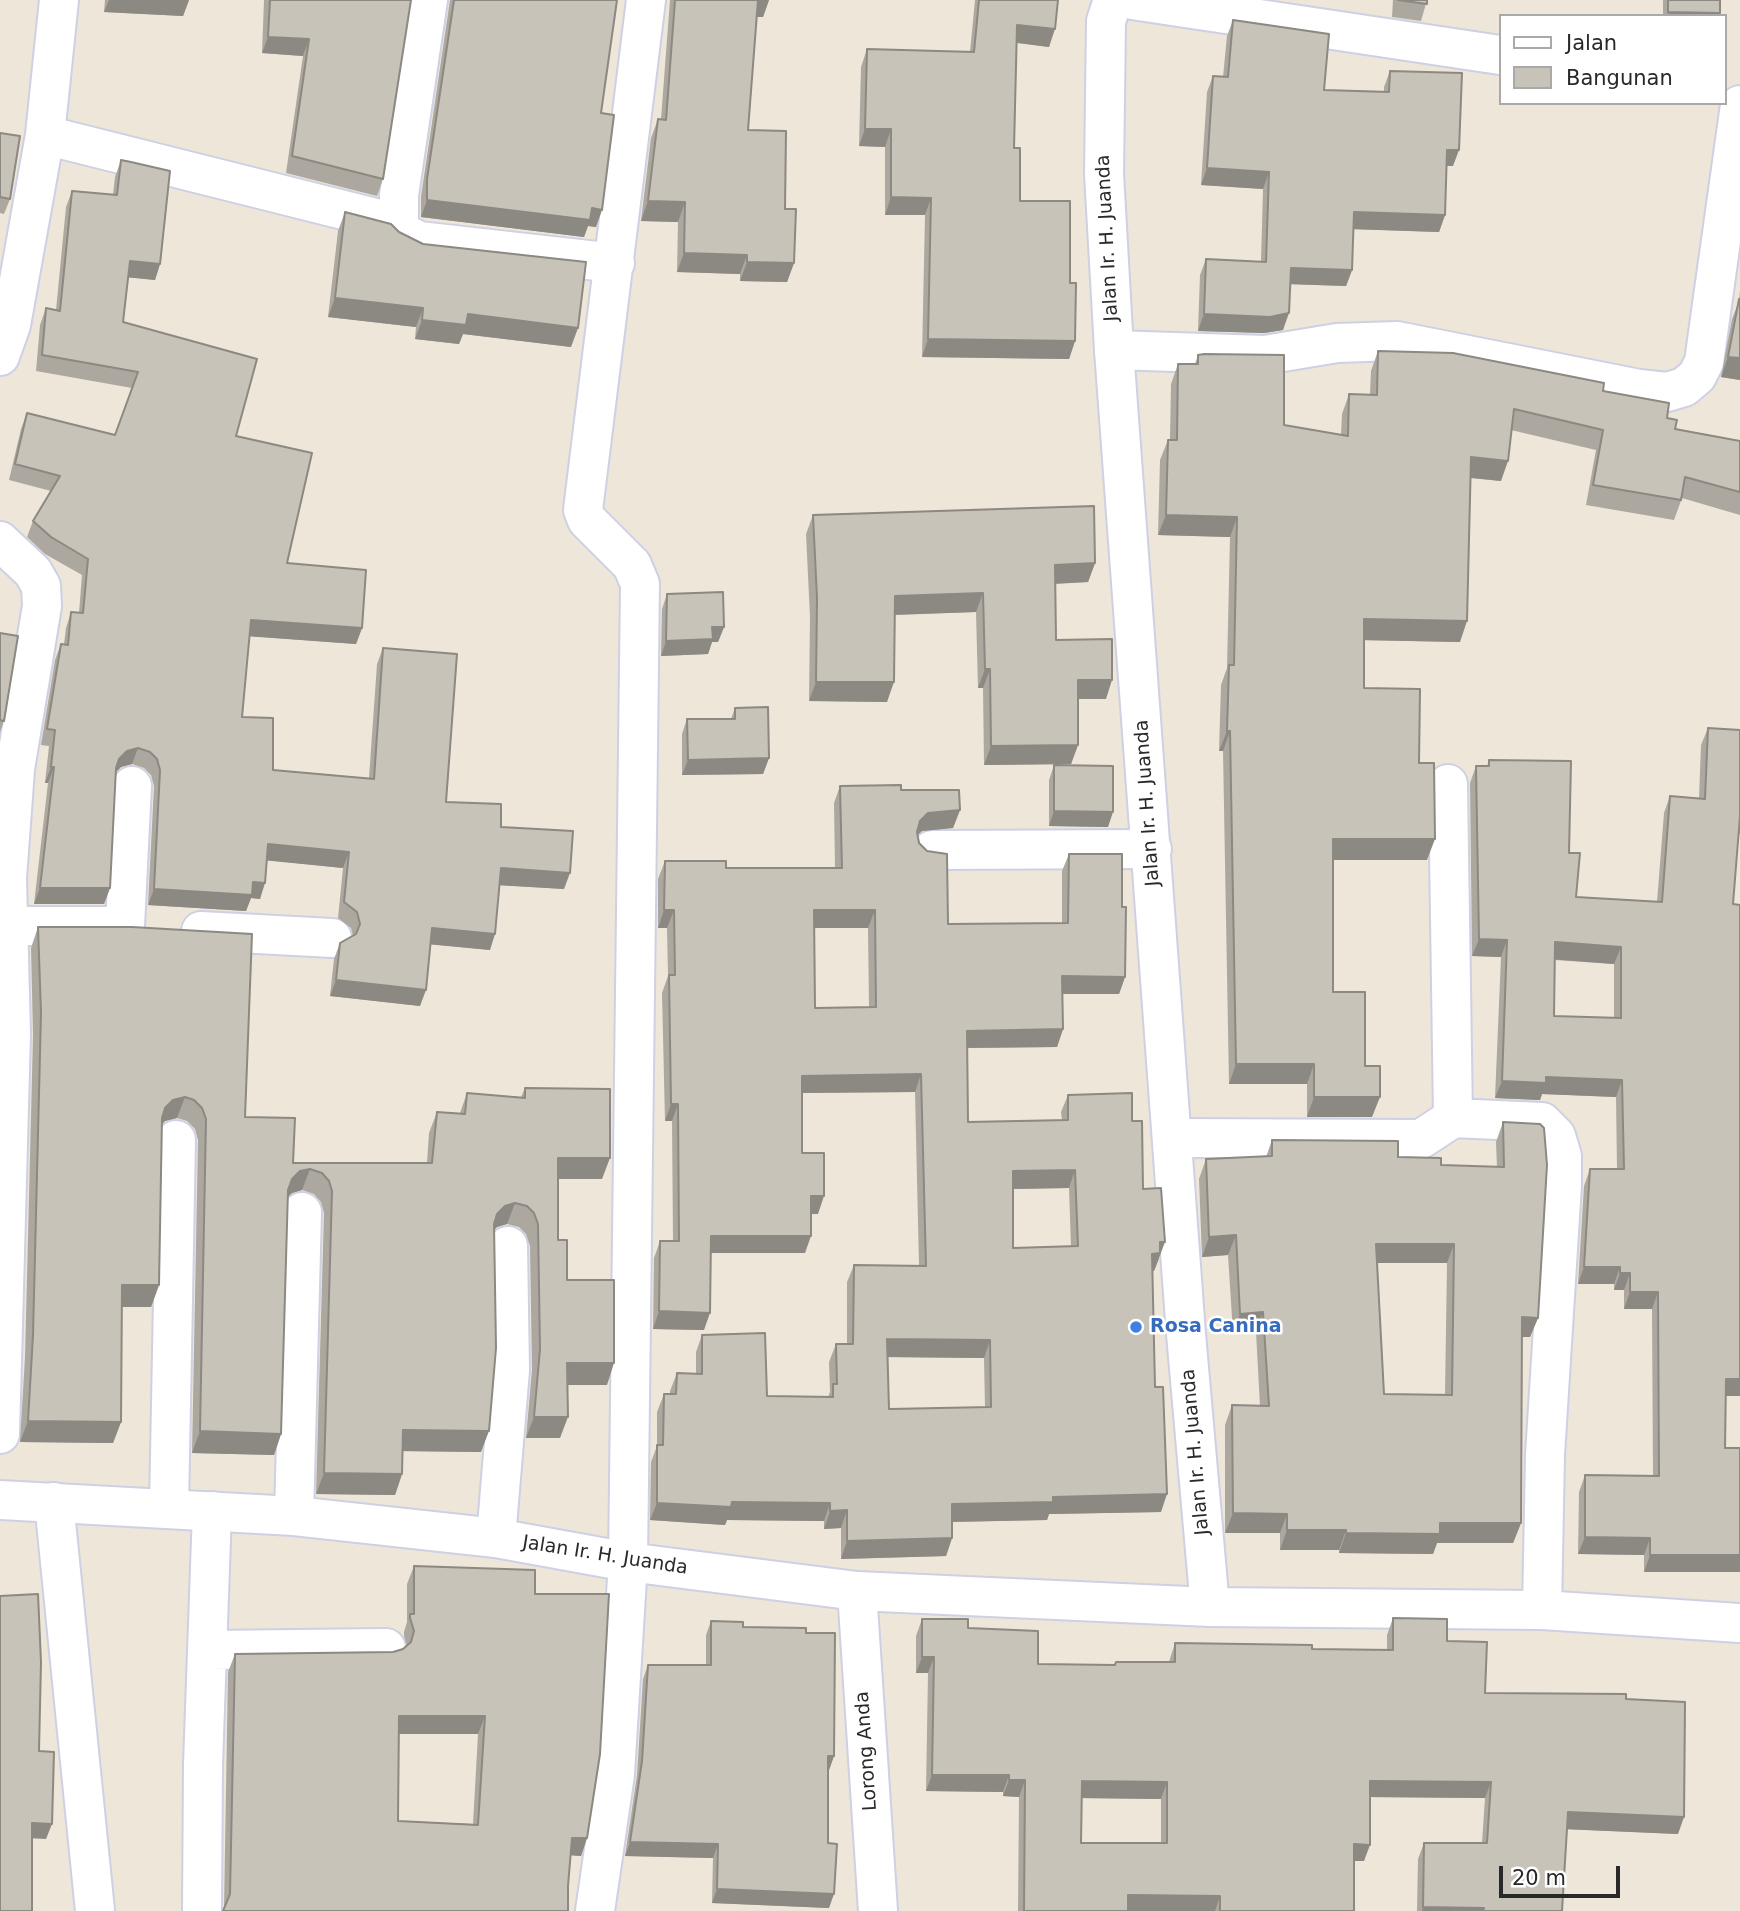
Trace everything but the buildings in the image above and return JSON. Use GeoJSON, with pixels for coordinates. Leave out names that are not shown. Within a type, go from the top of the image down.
{"type":"FeatureCollection","features":[{"type":"Feature","properties":{"kind":"street"},"geometry":{"type":"LineString","coordinates":[[0,356],[11,325],[45,135],[59,0]]}},
{"type":"Feature","properties":{"kind":"street"},"geometry":{"type":"LineString","coordinates":[[428,0],[399,195],[399,224],[408,237],[419,241],[615,263]]}},
{"type":"Feature","properties":{"kind":"street"},"geometry":{"type":"LineString","coordinates":[[595,1911],[615,1774],[628,1562],[640,584],[632,565],[587,520],[583,510],[646,0]]}},
{"type":"Feature","properties":{"kind":"street","name":"Jalan Ir. H. Juanda"},"geometry":{"type":"LineString","coordinates":[[1113,0],[1106,21],[1104,174],[1114,349],[1172,1138],[1210,1607]]}},
{"type":"Feature","properties":{"kind":"street"},"geometry":{"type":"LineString","coordinates":[[1132,0],[1498,55]]}},
{"type":"Feature","properties":{"kind":"street"},"geometry":{"type":"LineString","coordinates":[[1114,349],[1265,355],[1337,343],[1397,341],[1639,388],[1667,392],[1684,387],[1697,376],[1704,362],[1740,105]]}},
{"type":"Feature","properties":{"kind":"street"},"geometry":{"type":"LineString","coordinates":[[45,135],[399,224]]}},
{"type":"Feature","properties":{"kind":"street"},"geometry":{"type":"LineString","coordinates":[[0,541],[33,572],[41,586],[42,606],[15,769],[3,878],[7,926],[0,1434]]}},
{"type":"Feature","properties":{"kind":"street"},"geometry":{"type":"LineString","coordinates":[[1448,784],[1453,1118]]}},
{"type":"Feature","properties":{"kind":"street"},"geometry":{"type":"LineString","coordinates":[[125,926],[132,786]]}},
{"type":"Feature","properties":{"kind":"street"},"geometry":{"type":"LineString","coordinates":[[932,850],[1152,849]]}},
{"type":"Feature","properties":{"kind":"street"},"geometry":{"type":"LineString","coordinates":[[7,926],[125,926],[332,938]]}},
{"type":"Feature","properties":{"kind":"street"},"geometry":{"type":"LineString","coordinates":[[1172,1138],[1420,1139],[1453,1118],[1542,1122],[1556,1136],[1562,1156],[1545,1455],[1542,1610]]}},
{"type":"Feature","properties":{"kind":"street"},"geometry":{"type":"LineString","coordinates":[[169,1509],[176,1140]]}},
{"type":"Feature","properties":{"kind":"street"},"geometry":{"type":"LineString","coordinates":[[294,1516],[302,1212]]}},
{"type":"Feature","properties":{"kind":"street"},"geometry":{"type":"LineString","coordinates":[[496,1538],[510,1370],[508,1246]]}},
{"type":"Feature","properties":{"kind":"street","name":"Jalan Ir. H. Juanda"},"geometry":{"type":"LineString","coordinates":[[0,1500],[294,1516],[496,1538],[628,1562],[857,1591],[1210,1607],[1542,1610],[1740,1623]]}},
{"type":"Feature","properties":{"kind":"street"},"geometry":{"type":"LineString","coordinates":[[54,1502],[94,1911]]}},
{"type":"Feature","properties":{"kind":"street"},"geometry":{"type":"LineString","coordinates":[[202,1911],[203,1765],[212,1511]]}},
{"type":"Feature","properties":{"kind":"street","name":"Lorong Anda"},"geometry":{"type":"LineString","coordinates":[[857,1591],[878,1911]]}},
{"type":"Feature","properties":{"kind":"street"},"geometry":{"type":"LineString","coordinates":[[208,1650],[386,1648]]}},
{"type":"Feature","properties":{"kind":"place","name":"Rosa Canina"},"geometry":{"type":"Point","coordinates":[1136,1327]}}]}
